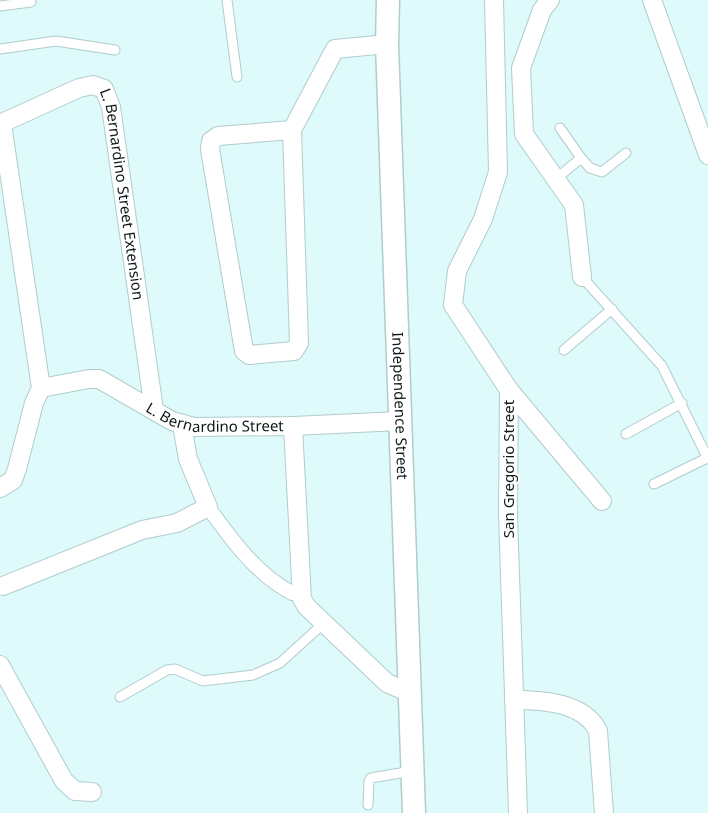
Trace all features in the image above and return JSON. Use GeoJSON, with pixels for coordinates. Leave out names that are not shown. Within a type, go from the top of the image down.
{"type":"FeatureCollection","features":[{"type":"Feature","properties":{"kind":"street","name":"Independence Street"},"geometry":{"type":"LineString","coordinates":[[388,0],[387,44],[414,813]]}},
{"type":"Feature","properties":{"kind":"street","name":"San Gregorio Street"},"geometry":{"type":"LineString","coordinates":[[494,0],[498,172],[483,219],[457,271],[453,305],[509,390],[508,514],[518,813]]}},
{"type":"Feature","properties":{"kind":"street"},"geometry":{"type":"LineString","coordinates":[[550,0],[542,10],[521,68],[524,134],[574,204],[582,277]]}},
{"type":"Feature","properties":{"kind":"street"},"geometry":{"type":"LineString","coordinates":[[652,0],[708,155]]}},
{"type":"Feature","properties":{"kind":"street"},"geometry":{"type":"LineString","coordinates":[[292,130],[218,136],[211,141],[210,149],[244,350],[253,356],[294,351],[298,347],[300,337],[292,130],[335,49],[387,44]]}},
{"type":"Feature","properties":{"kind":"street","name":"L. Bernardino Street Extension"},"geometry":{"type":"LineString","coordinates":[[0,488],[13,480],[34,403],[40,388],[1,124],[79,88],[93,85],[104,89],[111,107],[154,410]]}},
{"type":"Feature","properties":{"kind":"street","name":"L. Bernardino Street"},"geometry":{"type":"LineString","coordinates":[[40,388],[88,379],[98,379],[182,425],[194,427],[293,426],[400,421]]}},
{"type":"Feature","properties":{"kind":"street"},"geometry":{"type":"LineString","coordinates":[[509,390],[602,501]]}},
{"type":"Feature","properties":{"kind":"street"},"geometry":{"type":"LineString","coordinates":[[182,425],[188,459],[208,507],[238,548],[280,586],[297,596],[387,683],[403,690],[410,689]]}},
{"type":"Feature","properties":{"kind":"street"},"geometry":{"type":"LineString","coordinates":[[293,426],[297,596]]}},
{"type":"Feature","properties":{"kind":"street"},"geometry":{"type":"LineString","coordinates":[[3,586],[142,530],[178,523],[208,507]]}},
{"type":"Feature","properties":{"kind":"street"},"geometry":{"type":"LineString","coordinates":[[0,664],[64,782],[75,791],[92,792]]}},
{"type":"Feature","properties":{"kind":"street"},"geometry":{"type":"LineString","coordinates":[[514,700],[545,700],[564,705],[590,719],[596,725],[604,813]]}},
{"type":"Feature","properties":{"kind":"lane"},"geometry":{"type":"LineString","coordinates":[[227,0],[237,77]]}},
{"type":"Feature","properties":{"kind":"lane"},"geometry":{"type":"LineString","coordinates":[[0,6],[31,2]]}},
{"type":"Feature","properties":{"kind":"lane"},"geometry":{"type":"LineString","coordinates":[[0,49],[56,41],[115,50]]}},
{"type":"Feature","properties":{"kind":"lane"},"geometry":{"type":"LineString","coordinates":[[560,128],[590,168],[602,172],[626,153]]}},
{"type":"Feature","properties":{"kind":"lane"},"geometry":{"type":"LineString","coordinates":[[557,178],[581,158]]}},
{"type":"Feature","properties":{"kind":"lane"},"geometry":{"type":"LineString","coordinates":[[582,277],[662,366],[708,458],[654,484]]}},
{"type":"Feature","properties":{"kind":"lane"},"geometry":{"type":"LineString","coordinates":[[564,350],[612,309]]}},
{"type":"Feature","properties":{"kind":"lane"},"geometry":{"type":"LineString","coordinates":[[626,434],[682,403]]}},
{"type":"Feature","properties":{"kind":"lane"},"geometry":{"type":"LineString","coordinates":[[120,697],[167,670],[175,669],[202,680],[253,676],[280,663],[324,623]]}},
{"type":"Feature","properties":{"kind":"lane"},"geometry":{"type":"LineString","coordinates":[[368,805],[368,781],[371,778],[412,771]]}}]}
